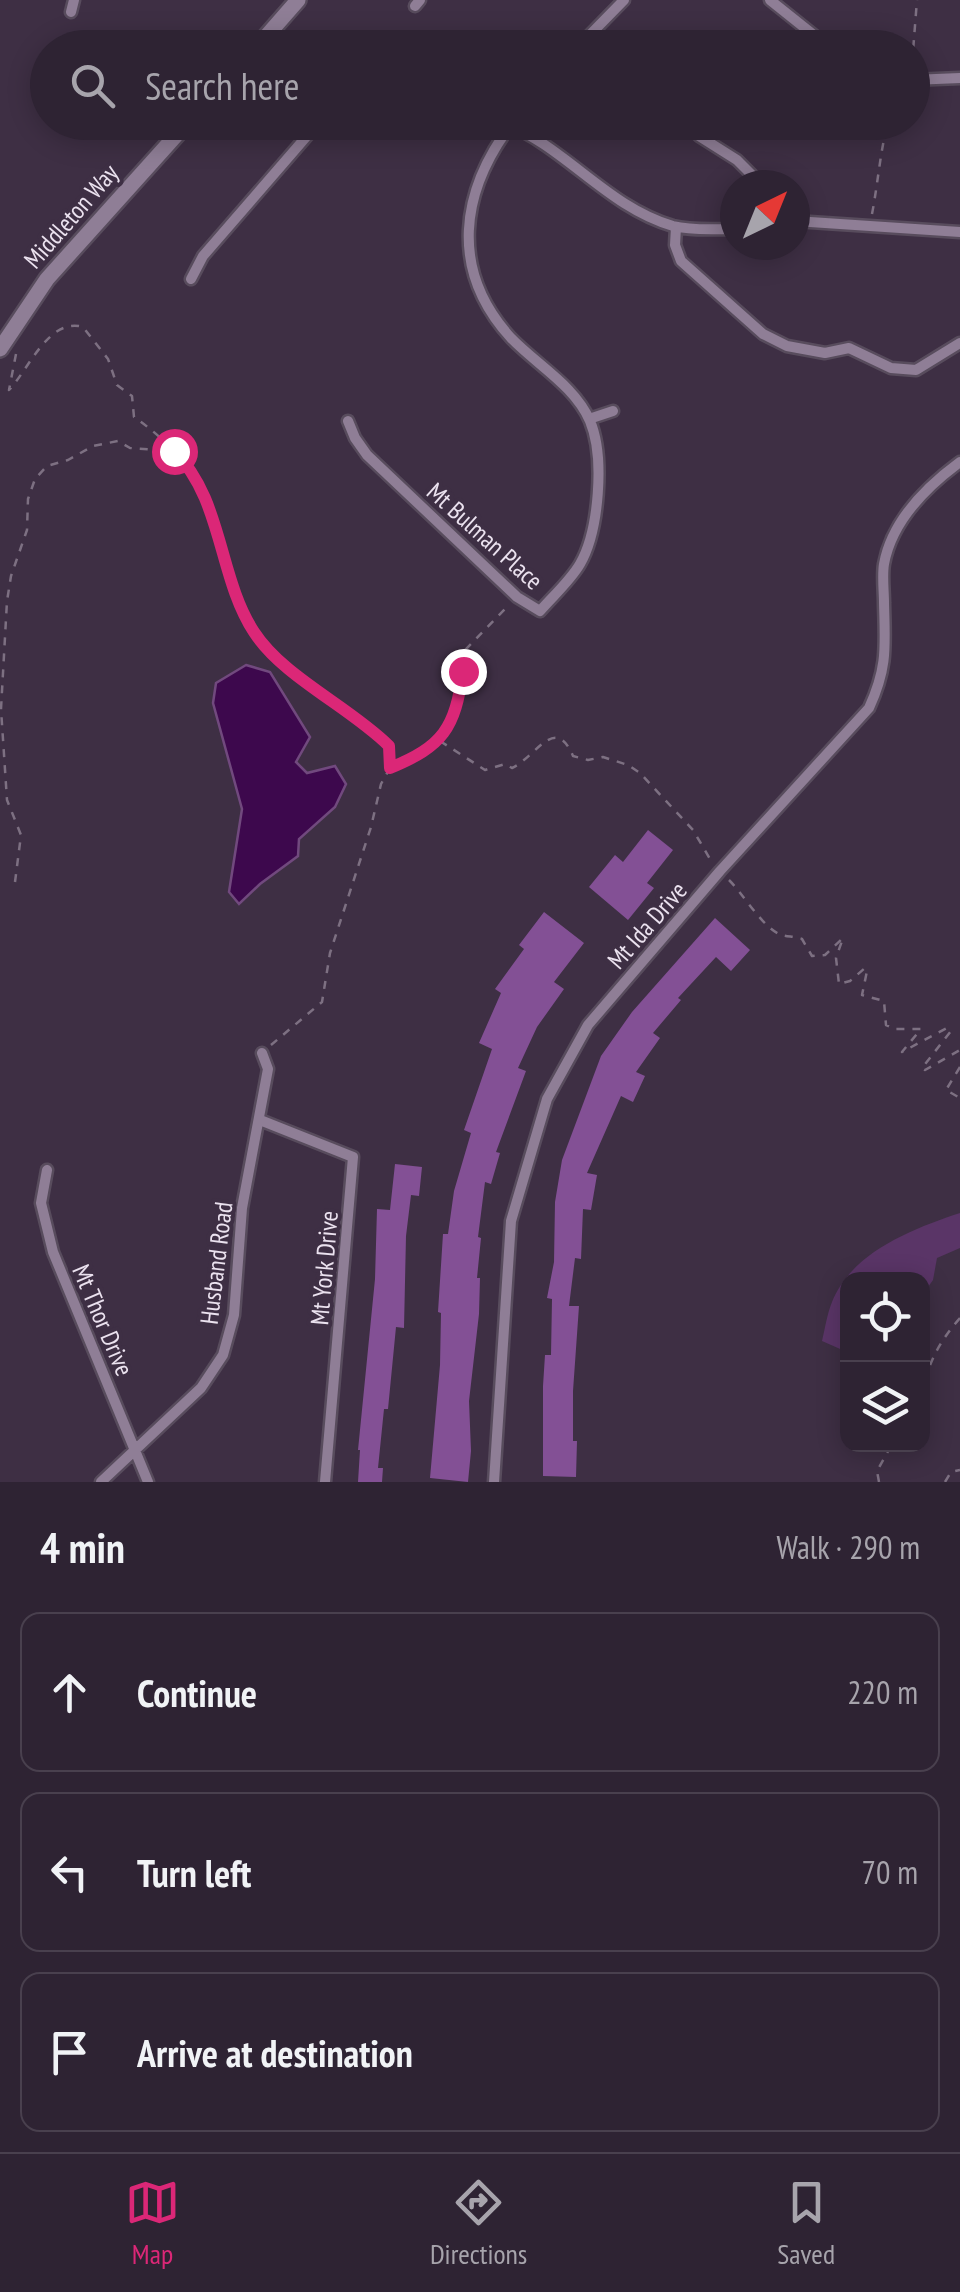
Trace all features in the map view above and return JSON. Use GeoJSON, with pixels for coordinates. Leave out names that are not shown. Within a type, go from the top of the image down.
{"type":"FeatureCollection","features":[{"type":"Feature","properties":{"kind":"street"},"geometry":{"type":"LineString","coordinates":[[272,30],[298,0]]}},
{"type":"Feature","properties":{"kind":"street"},"geometry":{"type":"LineString","coordinates":[[595,30],[624,0]]}},
{"type":"Feature","properties":{"kind":"street"},"geometry":{"type":"LineString","coordinates":[[770,0],[808,30]]}},
{"type":"Feature","properties":{"kind":"street"},"geometry":{"type":"LineString","coordinates":[[930,79],[960,78]]}},
{"type":"Feature","properties":{"kind":"street","name":"Middleton Way"},"geometry":{"type":"LineString","coordinates":[[2,344],[48,279],[172,140]]}},
{"type":"Feature","properties":{"kind":"street"},"geometry":{"type":"LineString","coordinates":[[191,278],[203,256],[304,140]]}},
{"type":"Feature","properties":{"kind":"street"},"geometry":{"type":"LineString","coordinates":[[498,140],[474,191],[467,220],[468,253],[486,304],[511,337],[573,396],[590,419],[613,412]]}},
{"type":"Feature","properties":{"kind":"street"},"geometry":{"type":"LineString","coordinates":[[535,140],[628,207],[676,227],[720,228]]}},
{"type":"Feature","properties":{"kind":"street"},"geometry":{"type":"LineString","coordinates":[[704,140],[747,170]]}},
{"type":"Feature","properties":{"kind":"street"},"geometry":{"type":"LineString","coordinates":[[810,222],[960,232]]}},
{"type":"Feature","properties":{"kind":"street"},"geometry":{"type":"LineString","coordinates":[[676,227],[675,245],[681,261],[763,334],[787,346],[825,354],[849,348],[891,368],[916,370],[960,343]]}},
{"type":"Feature","properties":{"kind":"street","name":"Mt Bulman Place"},"geometry":{"type":"LineString","coordinates":[[348,420],[367,455],[517,596],[540,612],[580,565],[593,529],[598,490],[595,436],[590,419]]}},
{"type":"Feature","properties":{"kind":"street","name":"Mt Ida Drive"},"geometry":{"type":"LineString","coordinates":[[494,1482],[512,1221],[547,1100],[588,1025],[720,871],[869,708],[882,680],[886,656],[883,566],[895,530],[929,485],[960,462]]}},
{"type":"Feature","properties":{"kind":"street","name":"Husband Road"},"geometry":{"type":"LineString","coordinates":[[101,1482],[201,1388],[222,1355],[234,1316],[242,1208],[268,1069],[262,1053]]}},
{"type":"Feature","properties":{"kind":"street","name":"Mt York Drive"},"geometry":{"type":"LineString","coordinates":[[260,1120],[353,1157],[325,1482]]}},
{"type":"Feature","properties":{"kind":"street","name":"Mt Thor Drive"},"geometry":{"type":"LineString","coordinates":[[47,1170],[41,1203],[53,1252],[148,1482]]}},
{"type":"Feature","properties":{"kind":"path"},"geometry":{"type":"LineString","coordinates":[[915,30],[918,0]]}},
{"type":"Feature","properties":{"kind":"path"},"geometry":{"type":"LineString","coordinates":[[869,225],[882,167],[883,140]]}},
{"type":"Feature","properties":{"kind":"path"},"geometry":{"type":"LineString","coordinates":[[2,344],[18,357],[9,390],[54,332],[70,324],[83,327],[108,359],[117,385],[132,396],[134,417],[151,426],[203,492],[244,616],[257,636],[292,671],[375,732],[389,746],[390,768]]}},
{"type":"Feature","properties":{"kind":"path"},"geometry":{"type":"LineString","coordinates":[[15,882],[20,836],[7,800],[1,710],[11,576],[27,530],[28,498],[35,479],[48,466],[93,446],[118,441],[130,448],[174,451]]}},
{"type":"Feature","properties":{"kind":"path"},"geometry":{"type":"LineString","coordinates":[[262,1053],[322,1002],[330,953],[371,827],[380,784],[390,768],[422,754],[447,729],[460,697],[465,650],[517,596]]}},
{"type":"Feature","properties":{"kind":"path"},"geometry":{"type":"LineString","coordinates":[[438,740],[485,770],[505,764],[512,768],[552,737],[560,736],[578,759],[602,757],[628,765],[694,830],[713,864]]}},
{"type":"Feature","properties":{"kind":"path"},"geometry":{"type":"LineString","coordinates":[[724,875],[748,898],[765,923],[779,934],[802,939],[812,956],[824,955],[843,938],[836,958],[840,984],[865,968],[862,995],[884,1001],[886,1025],[921,1030],[902,1052],[947,1028],[950,1031],[922,1068],[925,1070],[960,1050]]}},
{"type":"Feature","properties":{"kind":"path"},"geometry":{"type":"LineString","coordinates":[[960,1067],[946,1090],[960,1098]]}},
{"type":"Feature","properties":{"kind":"path"},"geometry":{"type":"LineString","coordinates":[[930,1362],[940,1340],[960,1318]]}},
{"type":"Feature","properties":{"kind":"path"},"geometry":{"type":"LineString","coordinates":[[878,1482],[877,1471],[888,1452]]}},
{"type":"Feature","properties":{"kind":"path"},"geometry":{"type":"LineString","coordinates":[[945,1482],[951,1472],[960,1470]]}},
{"type":"Feature","properties":{"kind":"shaded area"},"geometry":{"type":"Polygon","coordinates":[[[246,665],[270,672],[310,737],[296,762],[307,773],[335,766],[346,784],[335,807],[299,839],[298,856],[239,904],[229,892],[242,809],[213,703],[216,683],[246,665]]]}},
{"type":"Feature","properties":{"kind":"shaded area"},"geometry":{"type":"Polygon","coordinates":[[[960,1213],[960,1248],[937,1258],[930,1284],[930,1272],[851,1272],[886,1245],[960,1213]]]}},
{"type":"Feature","properties":{"kind":"shaded area"},"geometry":{"type":"Polygon","coordinates":[[[840,1286],[840,1349],[822,1341],[840,1286]]]}},
{"type":"Feature","properties":{"kind":"building"},"geometry":{"type":"Polygon","coordinates":[[[648,830],[673,850],[647,883],[654,888],[628,920],[589,887],[615,855],[623,862],[648,830]]]}},
{"type":"Feature","properties":{"kind":"building"},"geometry":{"type":"Polygon","coordinates":[[[544,912],[584,943],[554,982],[564,989],[537,1027],[518,1068],[526,1071],[496,1152],[500,1153],[491,1184],[485,1182],[478,1237],[479,1314],[469,1401],[468,1482],[430,1478],[440,1365],[438,1312],[443,1234],[448,1234],[454,1191],[471,1133],[464,1130],[492,1049],[479,1043],[501,993],[495,989],[524,949],[519,945],[544,912]]]}},
{"type":"Feature","properties":{"kind":"building"},"geometry":{"type":"Polygon","coordinates":[[[715,918],[750,950],[731,971],[716,957],[678,998],[681,1000],[653,1033],[660,1038],[636,1072],[645,1076],[633,1102],[621,1096],[587,1173],[597,1175],[591,1210],[583,1209],[581,1259],[575,1258],[569,1306],[579,1306],[573,1391],[576,1477],[543,1476],[545,1355],[551,1355],[552,1299],[547,1298],[554,1262],[555,1202],[562,1160],[601,1056],[632,1012],[715,918]]]}},
{"type":"Feature","properties":{"kind":"building"},"geometry":{"type":"Polygon","coordinates":[[[395,1164],[422,1167],[419,1196],[411,1195],[406,1236],[404,1328],[396,1327],[388,1409],[384,1409],[378,1468],[383,1468],[382,1482],[358,1482],[377,1209],[390,1210],[395,1164]]]}},
{"type":"Feature","properties":{"kind":"route"},"geometry":{"type":"LineString","coordinates":[[174,451],[203,492],[244,616],[257,636],[292,671],[375,732],[389,746],[390,768],[434,746],[447,729],[460,697],[463,671]]}}]}
